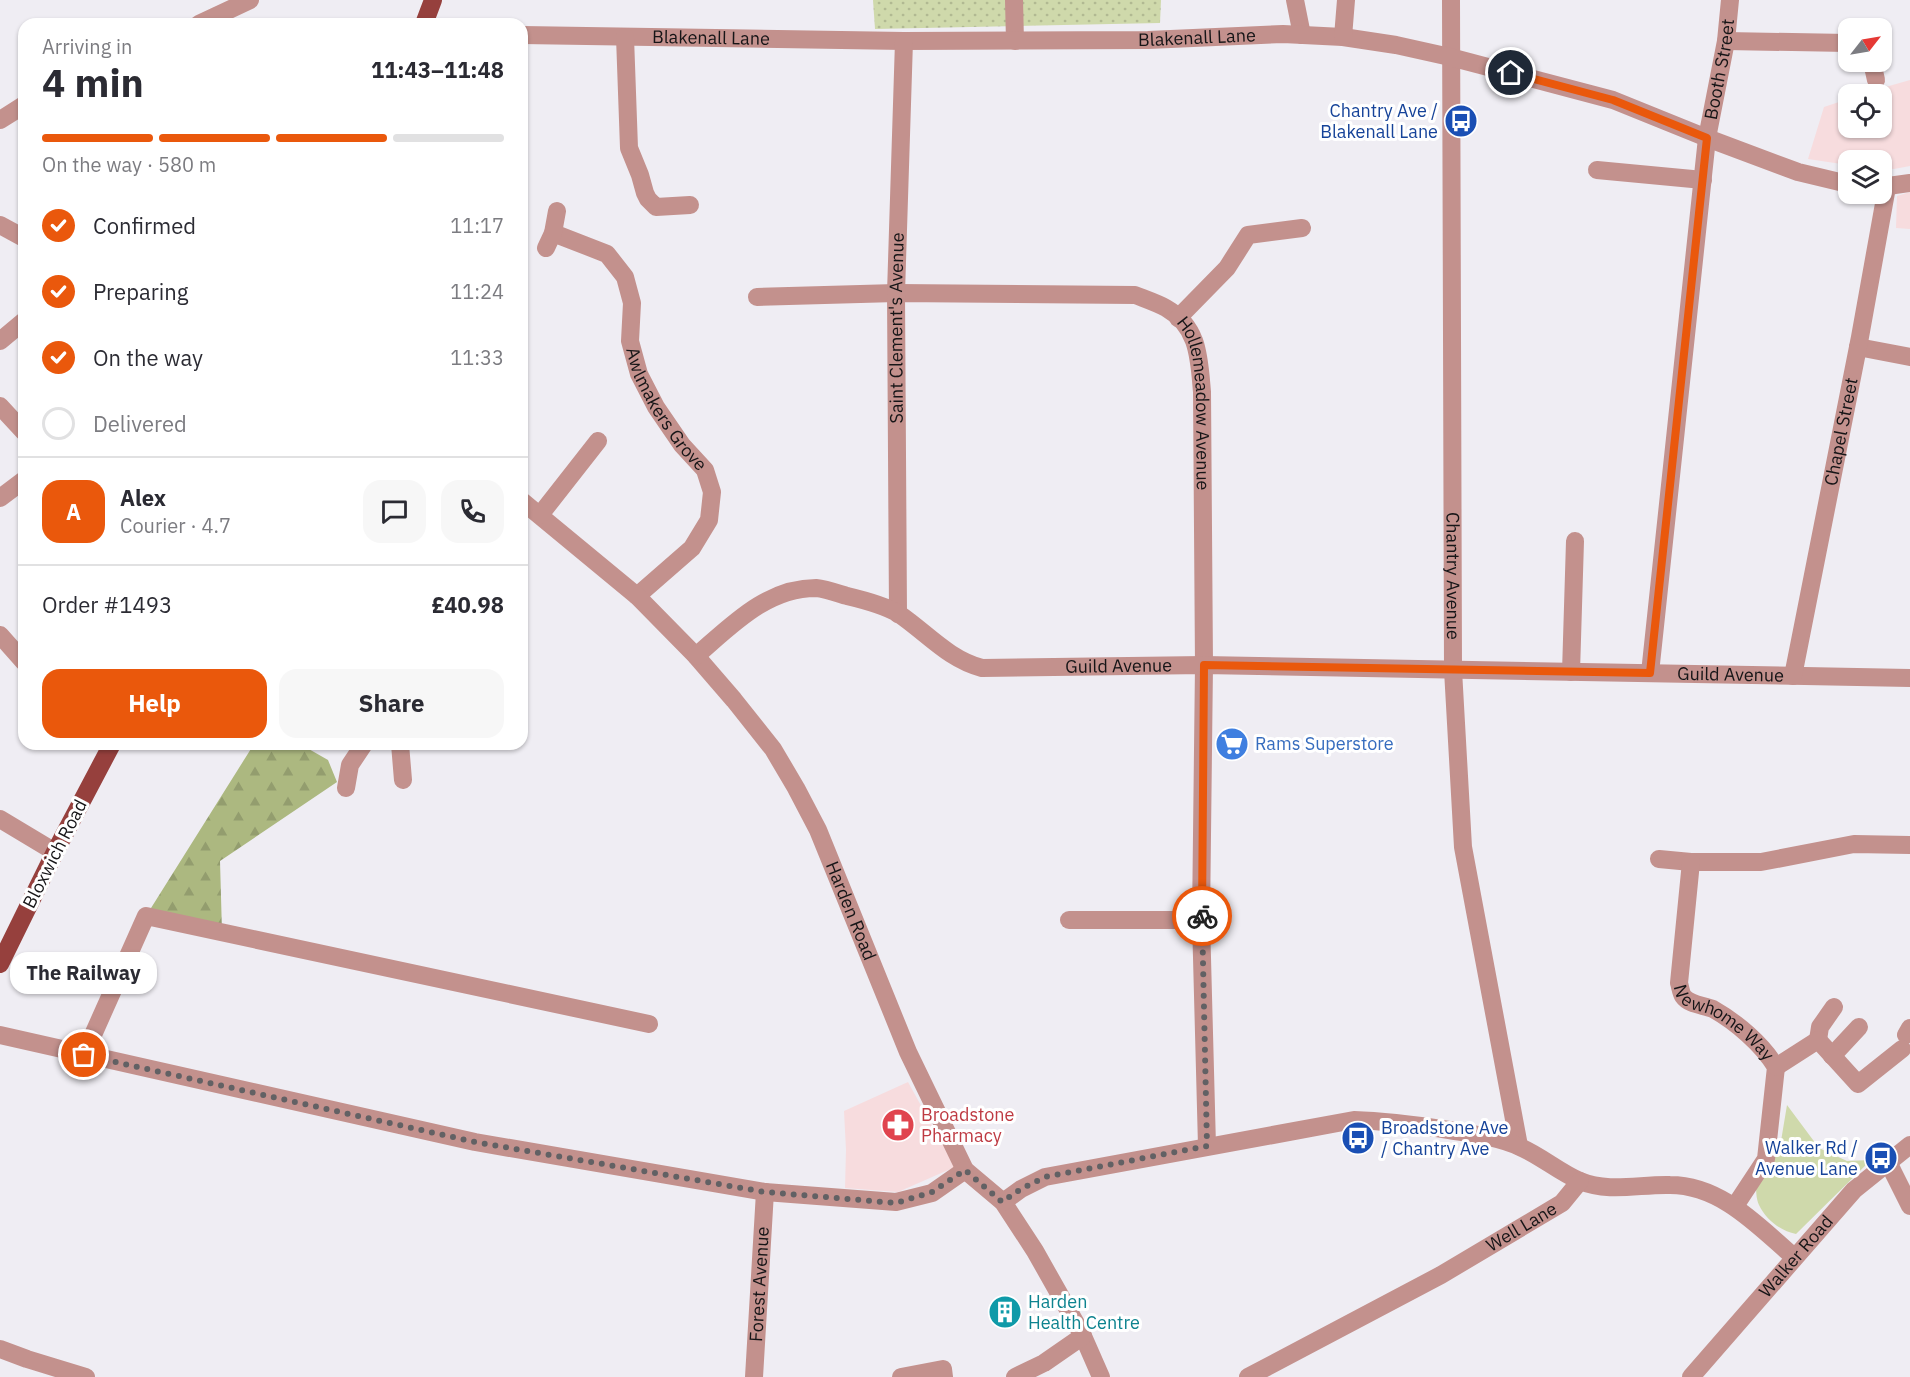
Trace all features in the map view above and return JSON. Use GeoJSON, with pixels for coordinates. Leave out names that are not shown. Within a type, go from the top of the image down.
{"type":"FeatureCollection","features":[{"type":"Feature","properties":{"kind":"main road"},"geometry":{"type":"LineString","coordinates":[[426,18],[433,0]]}},
{"type":"Feature","properties":{"kind":"main road","name":"Bloxwich Road"},"geometry":{"type":"LineString","coordinates":[[0,964],[109,750]]}},
{"type":"Feature","properties":{"kind":"street"},"geometry":{"type":"LineString","coordinates":[[212,18],[250,0]]}},
{"type":"Feature","properties":{"kind":"street"},"geometry":{"type":"LineString","coordinates":[[1014,0],[1015,40]]}},
{"type":"Feature","properties":{"kind":"street"},"geometry":{"type":"LineString","coordinates":[[1295,0],[1302,35]]}},
{"type":"Feature","properties":{"kind":"street"},"geometry":{"type":"LineString","coordinates":[[1342,37],[1346,0]]}},
{"type":"Feature","properties":{"kind":"street","name":"Chantry Avenue"},"geometry":{"type":"LineString","coordinates":[[1451,0],[1453,670],[1463,847],[1519,1146]]}},
{"type":"Feature","properties":{"kind":"street","name":"Booth Street"},"geometry":{"type":"LineString","coordinates":[[1650,673],[1707,138],[1726,41],[1730,0]]}},
{"type":"Feature","properties":{"kind":"street","name":"Blakenall Lane"},"geometry":{"type":"LineString","coordinates":[[528,35],[904,41],[1148,40],[1283,34],[1342,37],[1396,45],[1450,57],[1613,100],[1798,172],[1838,182]]}},
{"type":"Feature","properties":{"kind":"street"},"geometry":{"type":"LineString","coordinates":[[625,37],[628,141],[645,193],[656,207],[690,205]]}},
{"type":"Feature","properties":{"kind":"street","name":"Saint Clement's Avenue"},"geometry":{"type":"LineString","coordinates":[[898,614],[896,293],[904,41]]}},
{"type":"Feature","properties":{"kind":"street"},"geometry":{"type":"LineString","coordinates":[[1726,41],[1838,43]]}},
{"type":"Feature","properties":{"kind":"street"},"geometry":{"type":"LineString","coordinates":[[1874,72],[1876,80]]}},
{"type":"Feature","properties":{"kind":"street"},"geometry":{"type":"LineString","coordinates":[[0,120],[18,109]]}},
{"type":"Feature","properties":{"kind":"street"},"geometry":{"type":"LineString","coordinates":[[1597,170],[1703,180]]}},
{"type":"Feature","properties":{"kind":"street"},"geometry":{"type":"LineString","coordinates":[[1892,186],[1910,183]]}},
{"type":"Feature","properties":{"kind":"street","name":"Chapel Street"},"geometry":{"type":"LineString","coordinates":[[1793,676],[1858,347],[1881,204]]}},
{"type":"Feature","properties":{"kind":"street","name":"Awlmakers Grove"},"geometry":{"type":"LineString","coordinates":[[557,211],[549,241],[607,254],[625,277],[632,303],[630,342],[639,374],[656,407],[682,445],[705,470],[712,492],[709,520],[692,548],[637,596]]}},
{"type":"Feature","properties":{"kind":"street"},"geometry":{"type":"LineString","coordinates":[[0,225],[18,235]]}},
{"type":"Feature","properties":{"kind":"street"},"geometry":{"type":"LineString","coordinates":[[1178,318],[1227,268],[1248,235],[1302,228]]}},
{"type":"Feature","properties":{"kind":"street","name":"Hollemeadow Avenue"},"geometry":{"type":"LineString","coordinates":[[757,297],[896,293],[1135,295],[1167,309],[1191,331],[1198,352],[1202,392],[1204,665],[1202,920],[1207,1146]]}},
{"type":"Feature","properties":{"kind":"street"},"geometry":{"type":"LineString","coordinates":[[0,341],[18,326]]}},
{"type":"Feature","properties":{"kind":"street"},"geometry":{"type":"LineString","coordinates":[[1858,347],[1910,357]]}},
{"type":"Feature","properties":{"kind":"street"},"geometry":{"type":"LineString","coordinates":[[0,405],[18,425]]}},
{"type":"Feature","properties":{"kind":"street"},"geometry":{"type":"LineString","coordinates":[[540,515],[598,441]]}},
{"type":"Feature","properties":{"kind":"street"},"geometry":{"type":"LineString","coordinates":[[0,498],[18,484]]}},
{"type":"Feature","properties":{"kind":"street","name":"Harden Road"},"geometry":{"type":"LineString","coordinates":[[528,506],[637,596],[696,657],[773,749],[818,830],[908,1052],[965,1170],[1002,1202],[1035,1251],[1083,1336],[1101,1377]]}},
{"type":"Feature","properties":{"kind":"street"},"geometry":{"type":"LineString","coordinates":[[1571,672],[1575,542]]}},
{"type":"Feature","properties":{"kind":"street","name":"Guild Avenue"},"geometry":{"type":"LineString","coordinates":[[696,657],[742,615],[761,603],[789,591],[818,588],[865,600],[898,614],[942,649],[966,664],[982,668],[1204,665],[1910,678]]}},
{"type":"Feature","properties":{"kind":"street"},"geometry":{"type":"LineString","coordinates":[[0,635],[18,655]]}},
{"type":"Feature","properties":{"kind":"street"},"geometry":{"type":"LineString","coordinates":[[346,788],[350,765],[360,750]]}},
{"type":"Feature","properties":{"kind":"street"},"geometry":{"type":"LineString","coordinates":[[400,750],[403,780]]}},
{"type":"Feature","properties":{"kind":"street"},"geometry":{"type":"LineString","coordinates":[[0,819],[55,852]]}},
{"type":"Feature","properties":{"kind":"street"},"geometry":{"type":"LineString","coordinates":[[1659,859],[1691,862],[1761,862],[1854,844],[1910,845]]}},
{"type":"Feature","properties":{"kind":"street","name":"Newhome Way"},"geometry":{"type":"LineString","coordinates":[[1691,862],[1679,982],[1683,996],[1692,1002],[1705,1005],[1735,1024],[1768,1055],[1776,1066],[1766,1159],[1735,1206]]}},
{"type":"Feature","properties":{"kind":"street"},"geometry":{"type":"LineString","coordinates":[[84,1055],[146,916],[649,1024]]}},
{"type":"Feature","properties":{"kind":"street"},"geometry":{"type":"LineString","coordinates":[[1069,920],[1202,920]]}},
{"type":"Feature","properties":{"kind":"street"},"geometry":{"type":"LineString","coordinates":[[1776,1066],[1818,1040],[1820,1027],[1834,1006]]}},
{"type":"Feature","properties":{"kind":"street"},"geometry":{"type":"LineString","coordinates":[[1832,1056],[1859,1027]]}},
{"type":"Feature","properties":{"kind":"street"},"geometry":{"type":"LineString","coordinates":[[0,1035],[475,1142],[765,1192],[896,1203],[932,1192],[965,1170]]}},
{"type":"Feature","properties":{"kind":"street"},"geometry":{"type":"LineString","coordinates":[[1818,1040],[1858,1084],[1906,1037]]}},
{"type":"Feature","properties":{"kind":"street"},"geometry":{"type":"LineString","coordinates":[[1002,1202],[1045,1177],[1354,1120],[1396,1121],[1483,1135],[1519,1146],[1581,1181],[1617,1188],[1684,1185],[1703,1191],[1735,1206],[1794,1257]]}},
{"type":"Feature","properties":{"kind":"street","name":"Walker Road"},"geometry":{"type":"LineString","coordinates":[[1691,1377],[1854,1190],[1910,1145]]}},
{"type":"Feature","properties":{"kind":"street"},"geometry":{"type":"LineString","coordinates":[[1888,1162],[1907,1195]]}},
{"type":"Feature","properties":{"kind":"street","name":"Well Lane"},"geometry":{"type":"LineString","coordinates":[[1248,1377],[1451,1269],[1562,1203],[1581,1181]]}},
{"type":"Feature","properties":{"kind":"street","name":"Forest Avenue"},"geometry":{"type":"LineString","coordinates":[[754,1377],[765,1192]]}},
{"type":"Feature","properties":{"kind":"street"},"geometry":{"type":"LineString","coordinates":[[1015,1377],[1044,1363],[1083,1336]]}},
{"type":"Feature","properties":{"kind":"street"},"geometry":{"type":"LineString","coordinates":[[0,1349],[86,1377]]}},
{"type":"Feature","properties":{"kind":"street"},"geometry":{"type":"LineString","coordinates":[[901,1377],[943,1369],[945,1377]]}},
{"type":"Feature","properties":{"kind":"shaded area"},"geometry":{"type":"Polygon","coordinates":[[[1910,80],[1910,166],[1892,169],[1892,150],[1838,150],[1838,164],[1808,159],[1824,107],[1838,102],[1838,138],[1892,138],[1892,85],[1910,80]]]}},
{"type":"Feature","properties":{"kind":"shaded area"},"geometry":{"type":"Polygon","coordinates":[[[1910,192],[1910,229],[1896,228],[1897,196],[1910,192]]]}},
{"type":"Feature","properties":{"kind":"shaded area"},"geometry":{"type":"Polygon","coordinates":[[[908,1082],[955,1167],[898,1192],[845,1188],[844,1111],[908,1082]]]}},
{"type":"Feature","properties":{"kind":"green space"},"geometry":{"type":"Polygon","coordinates":[[[873,0],[1161,0],[1160,23],[875,29],[873,0]]]}},
{"type":"Feature","properties":{"kind":"green space"},"geometry":{"type":"Polygon","coordinates":[[[250,750],[310,750],[328,760],[337,782],[220,861],[222,932],[146,916],[250,750]]]}},
{"type":"Feature","properties":{"kind":"green space"},"geometry":{"type":"Polygon","coordinates":[[[1787,1105],[1819,1148],[1847,1161],[1871,1160],[1796,1234],[1790,1233],[1770,1220],[1759,1205],[1756,1194],[1756,1181],[1780,1147],[1787,1105]]]}},
{"type":"Feature","properties":{"kind":"way so far"},"geometry":{"type":"LineString","coordinates":[[84,1055],[475,1142],[765,1192],[896,1203],[932,1192],[965,1170],[1002,1202],[1045,1177],[1207,1146],[1202,916]]}},
{"type":"Feature","properties":{"kind":"place","name":"Chantry Ave / Blakenall Lane"},"geometry":{"type":"Point","coordinates":[1461,121]}},
{"type":"Feature","properties":{"kind":"place","name":"Rams Superstore"},"geometry":{"type":"Point","coordinates":[1232,744]}},
{"type":"Feature","properties":{"kind":"place","name":"The Railway"},"geometry":{"type":"Point","coordinates":[84,1055]}},
{"type":"Feature","properties":{"kind":"place","name":"Broadstone Pharmacy"},"geometry":{"type":"Point","coordinates":[898,1125]}},
{"type":"Feature","properties":{"kind":"place","name":"Broadstone Ave / Chantry Ave"},"geometry":{"type":"Point","coordinates":[1358,1138]}},
{"type":"Feature","properties":{"kind":"place","name":"Walker Rd / Avenue Lane"},"geometry":{"type":"Point","coordinates":[1881,1158]}},
{"type":"Feature","properties":{"kind":"place","name":"Harden Health Centre"},"geometry":{"type":"Point","coordinates":[1005,1312]}},
{"type":"Feature","properties":{"kind":"route"},"geometry":{"type":"LineString","coordinates":[[1202,916],[1204,665],[1650,673],[1707,138],[1613,100],[1511,73]]}}]}
